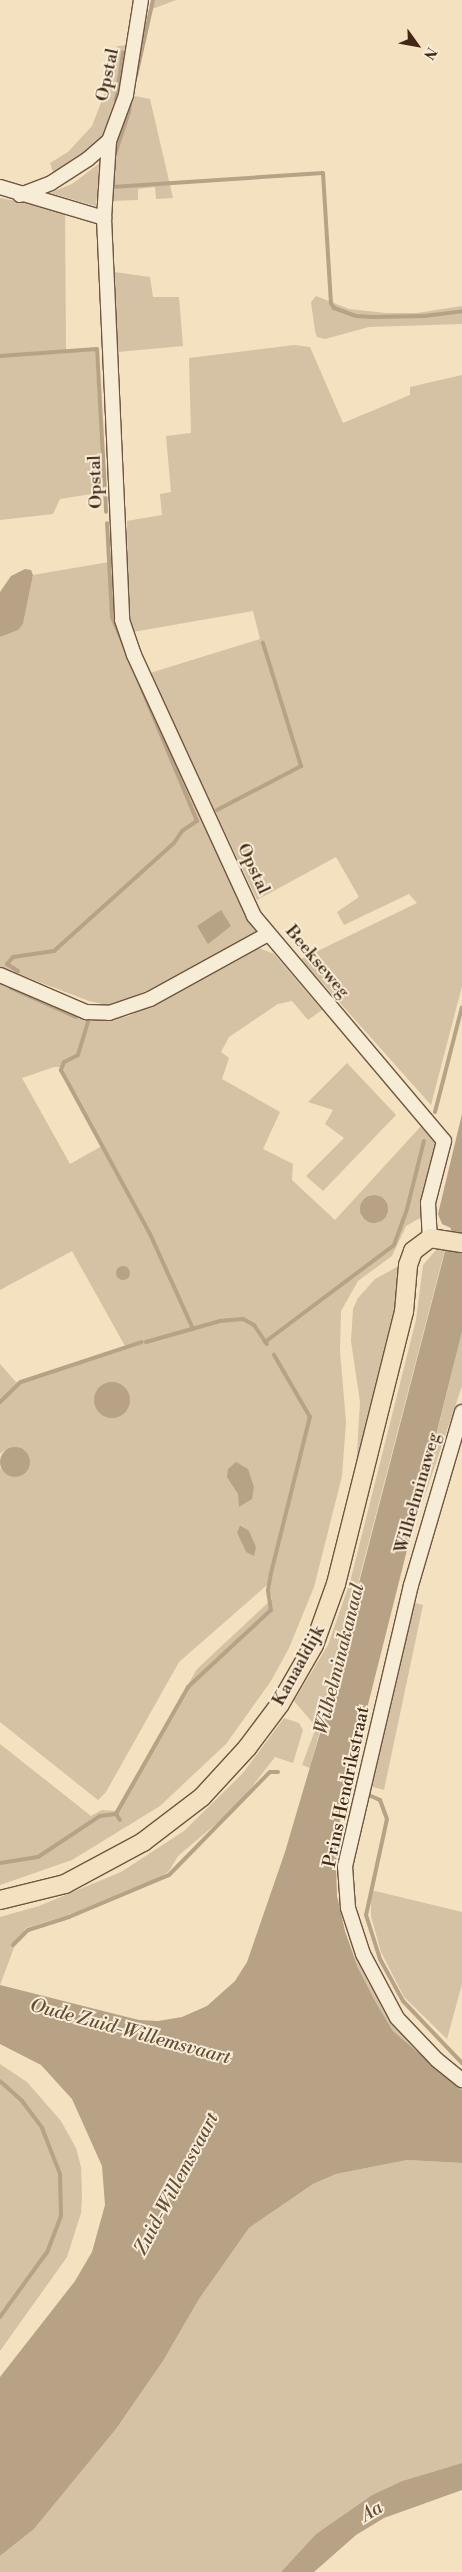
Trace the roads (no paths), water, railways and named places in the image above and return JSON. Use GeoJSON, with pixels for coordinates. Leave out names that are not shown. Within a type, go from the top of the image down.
{"type":"FeatureCollection","features":[{"type":"Feature","properties":{"kind":"main road"},"geometry":{"type":"LineString","coordinates":[[435,1238],[462,1243]]}},
{"type":"Feature","properties":{"kind":"main road","name":"Kanaaldijk"},"geometry":{"type":"LineString","coordinates":[[0,1900],[65,1884],[144,1842],[202,1796],[248,1748],[280,1704],[314,1645],[325,1618],[404,1312],[408,1265],[413,1251],[435,1238]]}},
{"type":"Feature","properties":{"kind":"street","name":"Opstal"},"geometry":{"type":"LineString","coordinates":[[141,0],[126,95],[109,141],[104,218],[122,620],[134,655],[254,916],[268,934]]}},
{"type":"Feature","properties":{"kind":"street"},"geometry":{"type":"LineString","coordinates":[[20,194],[51,183],[88,160],[109,141]]}},
{"type":"Feature","properties":{"kind":"street"},"geometry":{"type":"LineString","coordinates":[[0,188],[104,218]]}},
{"type":"Feature","properties":{"kind":"street","name":"Beekseweg"},"geometry":{"type":"LineString","coordinates":[[0,975],[86,1012],[109,1012],[150,999],[268,934],[444,1141],[428,1203],[435,1238]]}},
{"type":"Feature","properties":{"kind":"street","name":"Wilhelminaweg"},"geometry":{"type":"LineString","coordinates":[[411,1584],[462,1412]]}},
{"type":"Feature","properties":{"kind":"street","name":"Prins Hendrikstraat"},"geometry":{"type":"LineString","coordinates":[[411,1584],[345,1866],[348,1908],[363,1954],[397,2018],[437,2060],[462,2080]]}},
{"type":"Feature","properties":{"kind":"water"},"geometry":{"type":"Polygon","coordinates":[[[25,569],[31,570],[33,575],[23,624],[18,630],[0,637],[0,592],[11,576],[25,569]]]}},
{"type":"Feature","properties":{"kind":"water"},"geometry":{"type":"Polygon","coordinates":[[[221,910],[231,926],[208,944],[197,926],[221,910]]]}},
{"type":"Feature","properties":{"kind":"water"},"geometry":{"type":"Polygon","coordinates":[[[462,1114],[462,1332],[349,1780],[338,1830],[336,1867],[337,1896],[345,1931],[358,1968],[374,1999],[393,2031],[462,2090],[462,2163],[407,2160],[336,2174],[313,2184],[249,2228],[199,2299],[163,2361],[116,2429],[34,2529],[0,2556],[0,2377],[75,2281],[92,2252],[105,2205],[102,2166],[72,2099],[41,2065],[0,2044],[0,1985],[139,2020],[158,2021],[182,2017],[207,2006],[235,1981],[247,1962],[285,1852],[320,1733],[451,1228],[442,1224],[438,1214],[462,1114]]]}},
{"type":"Feature","properties":{"kind":"water"},"geometry":{"type":"Polygon","coordinates":[[[374,1195],[384,1199],[388,1209],[384,1219],[374,1223],[364,1219],[360,1209],[364,1199],[374,1195]]]}},
{"type":"Feature","properties":{"kind":"water"},"geometry":{"type":"Polygon","coordinates":[[[120,1266],[126,1266],[130,1273],[126,1280],[120,1280],[116,1276],[116,1270],[120,1266]]]}},
{"type":"Feature","properties":{"kind":"water"},"geometry":{"type":"Polygon","coordinates":[[[112,1382],[119,1383],[125,1387],[129,1393],[129,1407],[125,1413],[119,1417],[112,1418],[105,1417],[99,1413],[95,1407],[94,1400],[95,1393],[99,1387],[105,1383],[112,1382]]]}},
{"type":"Feature","properties":{"kind":"water"},"geometry":{"type":"Polygon","coordinates":[[[15,1447],[21,1448],[29,1456],[29,1468],[21,1476],[15,1477],[9,1476],[1,1468],[0,1462],[1,1456],[9,1448],[15,1447]]]}},
{"type":"Feature","properties":{"kind":"water"},"geometry":{"type":"Polygon","coordinates":[[[236,1462],[248,1469],[254,1487],[252,1499],[239,1507],[238,1494],[227,1477],[228,1469],[236,1462]]]}},
{"type":"Feature","properties":{"kind":"water"},"geometry":{"type":"Polygon","coordinates":[[[240,1525],[249,1531],[256,1547],[254,1556],[246,1552],[237,1533],[240,1525]]]}},
{"type":"Feature","properties":{"kind":"water","name":"Aa"},"geometry":{"type":"Polygon","coordinates":[[[462,2463],[462,2490],[384,2518],[356,2535],[314,2572],[281,2572],[316,2534],[372,2495],[402,2481],[462,2463]]]}},
{"type":"Feature","properties":{"kind":"waterway"},"geometry":{"type":"LineString","coordinates":[[136,76],[153,0]]}},
{"type":"Feature","properties":{"kind":"waterway"},"geometry":{"type":"LineString","coordinates":[[114,157],[130,104],[116,100],[123,53]]}},
{"type":"Feature","properties":{"kind":"waterway"},"geometry":{"type":"LineString","coordinates":[[112,184],[112,187],[323,173],[331,303],[334,308],[356,316],[373,317],[424,316],[462,311]]}},
{"type":"Feature","properties":{"kind":"waterway"},"geometry":{"type":"LineString","coordinates":[[0,356],[97,349],[106,512]]}},
{"type":"Feature","properties":{"kind":"waterway"},"geometry":{"type":"LineString","coordinates":[[18,971],[7,964],[13,957],[54,951],[174,843],[182,831],[197,821],[112,617],[107,523]]}},
{"type":"Feature","properties":{"kind":"waterway"},"geometry":{"type":"LineString","coordinates":[[217,810],[301,766],[263,643]]}},
{"type":"Feature","properties":{"kind":"waterway"},"geometry":{"type":"LineString","coordinates":[[11,988],[76,1017]]}},
{"type":"Feature","properties":{"kind":"waterway"},"geometry":{"type":"LineString","coordinates":[[435,1112],[462,1007]]}},
{"type":"Feature","properties":{"kind":"waterway"},"geometry":{"type":"LineString","coordinates":[[88,1022],[78,1055],[64,1062],[61,1070],[150,1234],[193,1329]]}},
{"type":"Feature","properties":{"kind":"waterway"},"geometry":{"type":"LineString","coordinates":[[265,1342],[394,1245],[407,1209],[424,1141]]}},
{"type":"Feature","properties":{"kind":"waterway"},"geometry":{"type":"LineString","coordinates":[[146,1342],[220,1321],[243,1319],[254,1325],[267,1344]]}},
{"type":"Feature","properties":{"kind":"waterway"},"geometry":{"type":"LineString","coordinates":[[0,1402],[21,1382],[142,1342]]}},
{"type":"Feature","properties":{"kind":"waterway"},"geometry":{"type":"LineString","coordinates":[[116,1814],[188,1687],[271,1610],[268,1590],[271,1573],[310,1417],[274,1355]]}},
{"type":"Feature","properties":{"kind":"waterway"},"geometry":{"type":"LineString","coordinates":[[13,1945],[28,1930],[69,1917],[169,1875],[270,1772],[278,1772]]}},
{"type":"Feature","properties":{"kind":"waterway"},"geometry":{"type":"LineString","coordinates":[[371,1796],[380,1800],[387,1819],[366,1915],[380,1959],[403,2001],[462,2063]]}},
{"type":"Feature","properties":{"kind":"waterway"},"geometry":{"type":"LineString","coordinates":[[0,1863],[38,1857],[100,1816],[116,1814],[120,1820]]}},
{"type":"Feature","properties":{"kind":"waterway"},"geometry":{"type":"LineString","coordinates":[[0,2081],[22,2101],[42,2128],[60,2174],[61,2216],[47,2252],[0,2317]]}},
{"type":"Feature","properties":{"kind":"water label","name":"Wilhelminakanaal"},"geometry":{"type":"Point","coordinates":[340,1659]}},
{"type":"Feature","properties":{"kind":"water label","name":"Oude Zuid-Willemsvaart"},"geometry":{"type":"Point","coordinates":[130,2032]}},
{"type":"Feature","properties":{"kind":"water label","name":"Zuid-Willemsvaart"},"geometry":{"type":"Point","coordinates":[177,2184]}}]}
